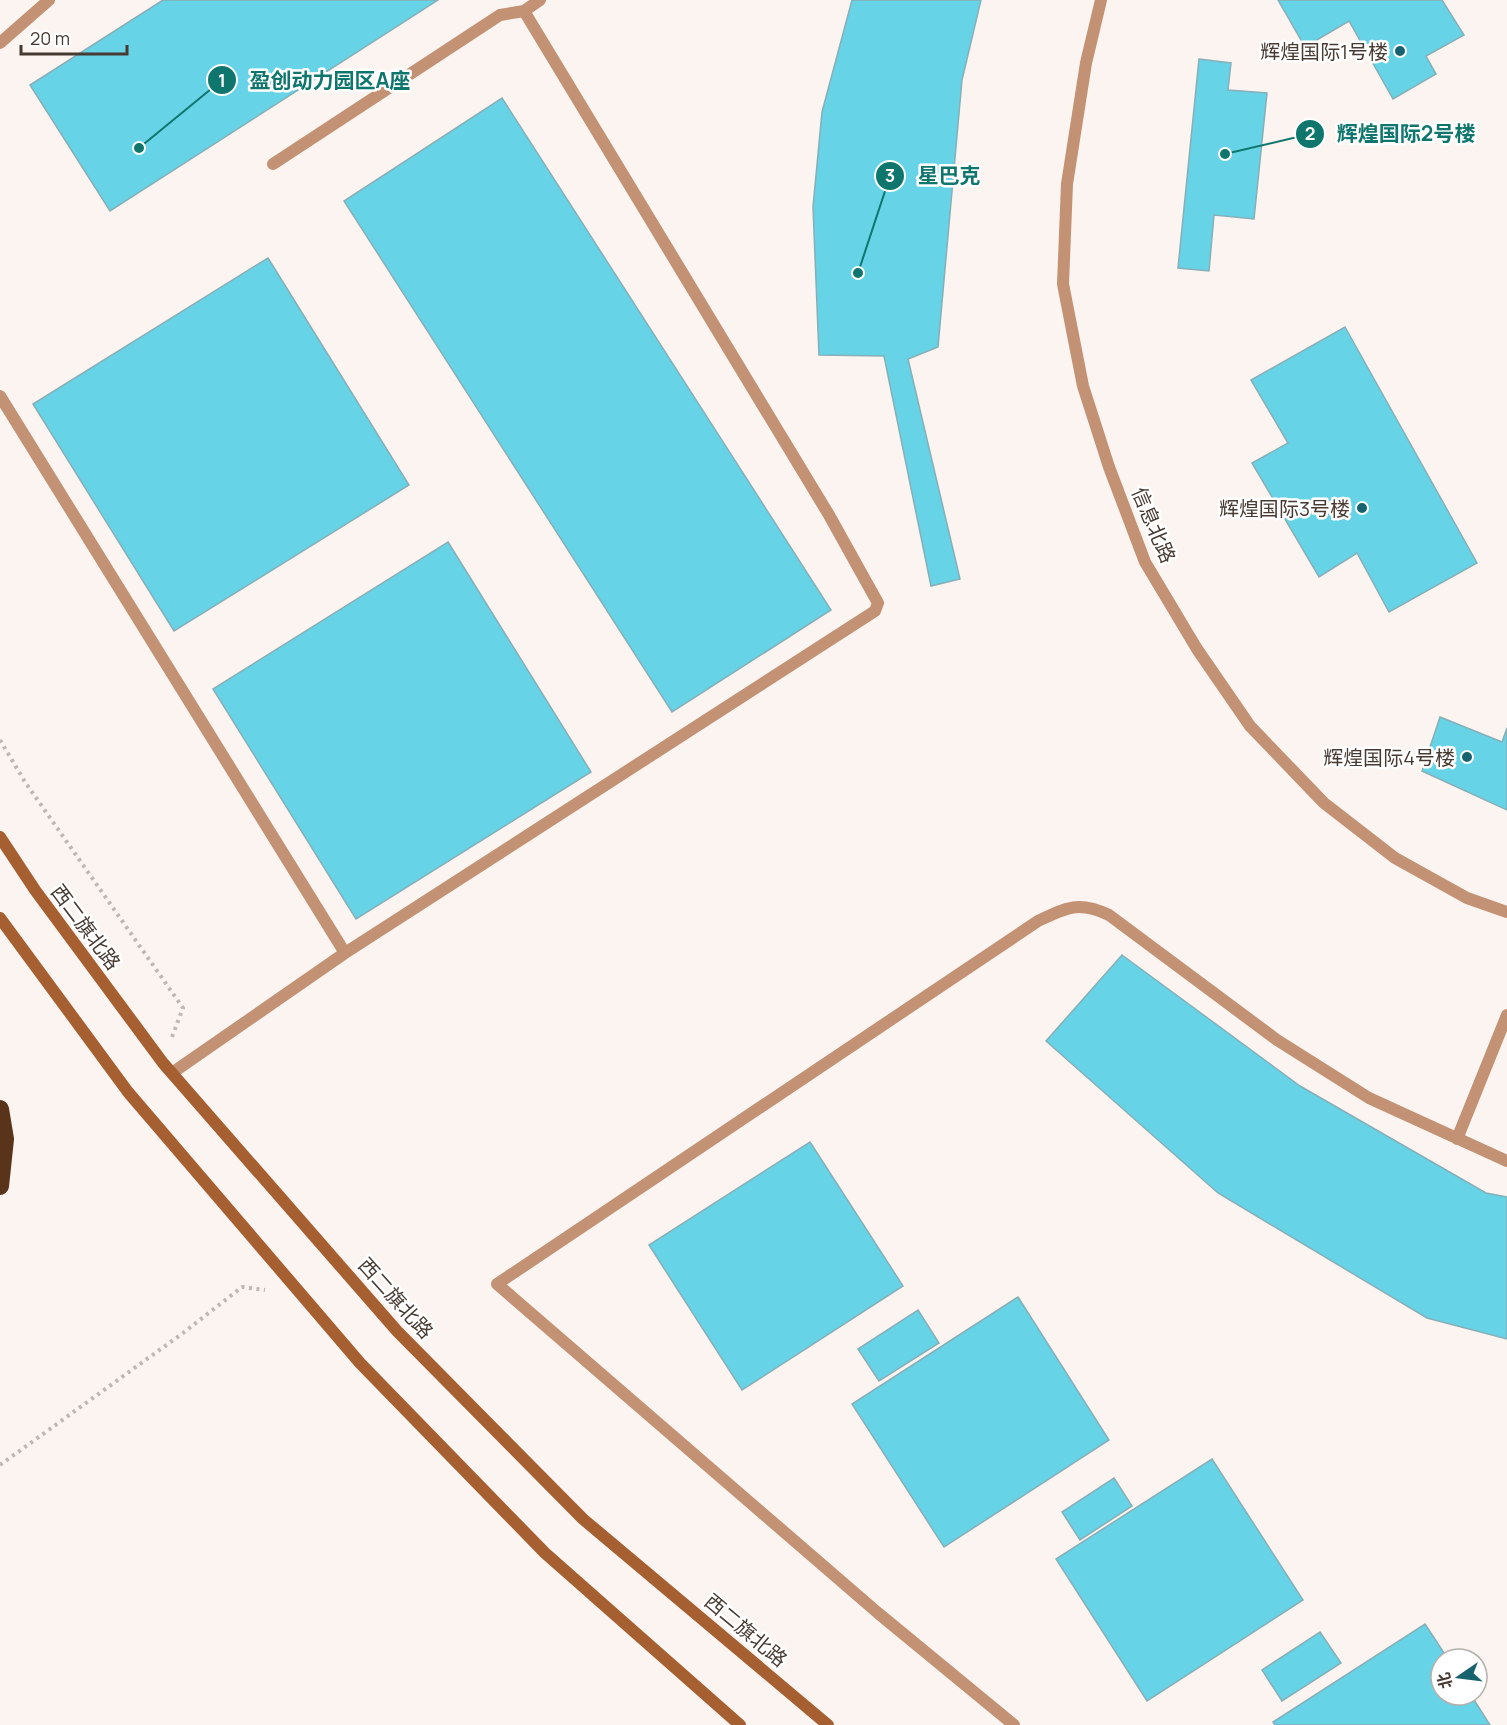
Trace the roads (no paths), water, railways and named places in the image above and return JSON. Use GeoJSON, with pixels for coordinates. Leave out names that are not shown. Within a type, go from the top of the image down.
{"type":"FeatureCollection","features":[{"type":"Feature","properties":{"kind":"highway"},"geometry":{"type":"LineString","coordinates":[[0,1109],[5,1139],[0,1186]]}},
{"type":"Feature","properties":{"kind":"main road","name":"西二旗北路"},"geometry":{"type":"LineString","coordinates":[[0,837],[35,890],[163,1063],[397,1332],[583,1519],[828,1725]]}},
{"type":"Feature","properties":{"kind":"main road"},"geometry":{"type":"LineString","coordinates":[[0,918],[129,1092],[360,1363],[545,1553],[740,1725]]}},
{"type":"Feature","properties":{"kind":"street"},"geometry":{"type":"LineString","coordinates":[[0,43],[49,0]]}},
{"type":"Feature","properties":{"kind":"street"},"geometry":{"type":"LineString","coordinates":[[273,164],[500,15],[524,11],[540,0]]}},
{"type":"Feature","properties":{"kind":"street","name":"信息北路"},"geometry":{"type":"LineString","coordinates":[[1101,0],[1086,63],[1067,184],[1063,285],[1083,386],[1109,467],[1145,561],[1197,649],[1250,726],[1323,803],[1395,858],[1467,898],[1507,912]]}},
{"type":"Feature","properties":{"kind":"street"},"geometry":{"type":"LineString","coordinates":[[172,1073],[345,953],[875,611],[878,603],[823,505],[524,11]]}},
{"type":"Feature","properties":{"kind":"street"},"geometry":{"type":"LineString","coordinates":[[0,396],[345,953]]}},
{"type":"Feature","properties":{"kind":"street"},"geometry":{"type":"LineString","coordinates":[[1014,1725],[878,1613],[497,1284],[1038,921],[1065,907],[1090,906],[1109,915],[1277,1040],[1369,1098],[1507,1161]]}},
{"type":"Feature","properties":{"kind":"street"},"geometry":{"type":"LineString","coordinates":[[1457,1138],[1507,1015]]}},
{"type":"Feature","properties":{"kind":"place","name":"辉煌国际1号楼"},"geometry":{"type":"Point","coordinates":[1400,51]}},
{"type":"Feature","properties":{"kind":"place","name":"盈创动力园区A座"},"geometry":{"type":"Point","coordinates":[139,148]}},
{"type":"Feature","properties":{"kind":"place","name":"辉煌国际2号楼"},"geometry":{"type":"Point","coordinates":[1225,154]}},
{"type":"Feature","properties":{"kind":"place","name":"星巴克"},"geometry":{"type":"Point","coordinates":[858,273]}},
{"type":"Feature","properties":{"kind":"place","name":"辉煌国际3号楼"},"geometry":{"type":"Point","coordinates":[1362,508]}},
{"type":"Feature","properties":{"kind":"place","name":"辉煌国际4号楼"},"geometry":{"type":"Point","coordinates":[1467,757]}}]}
